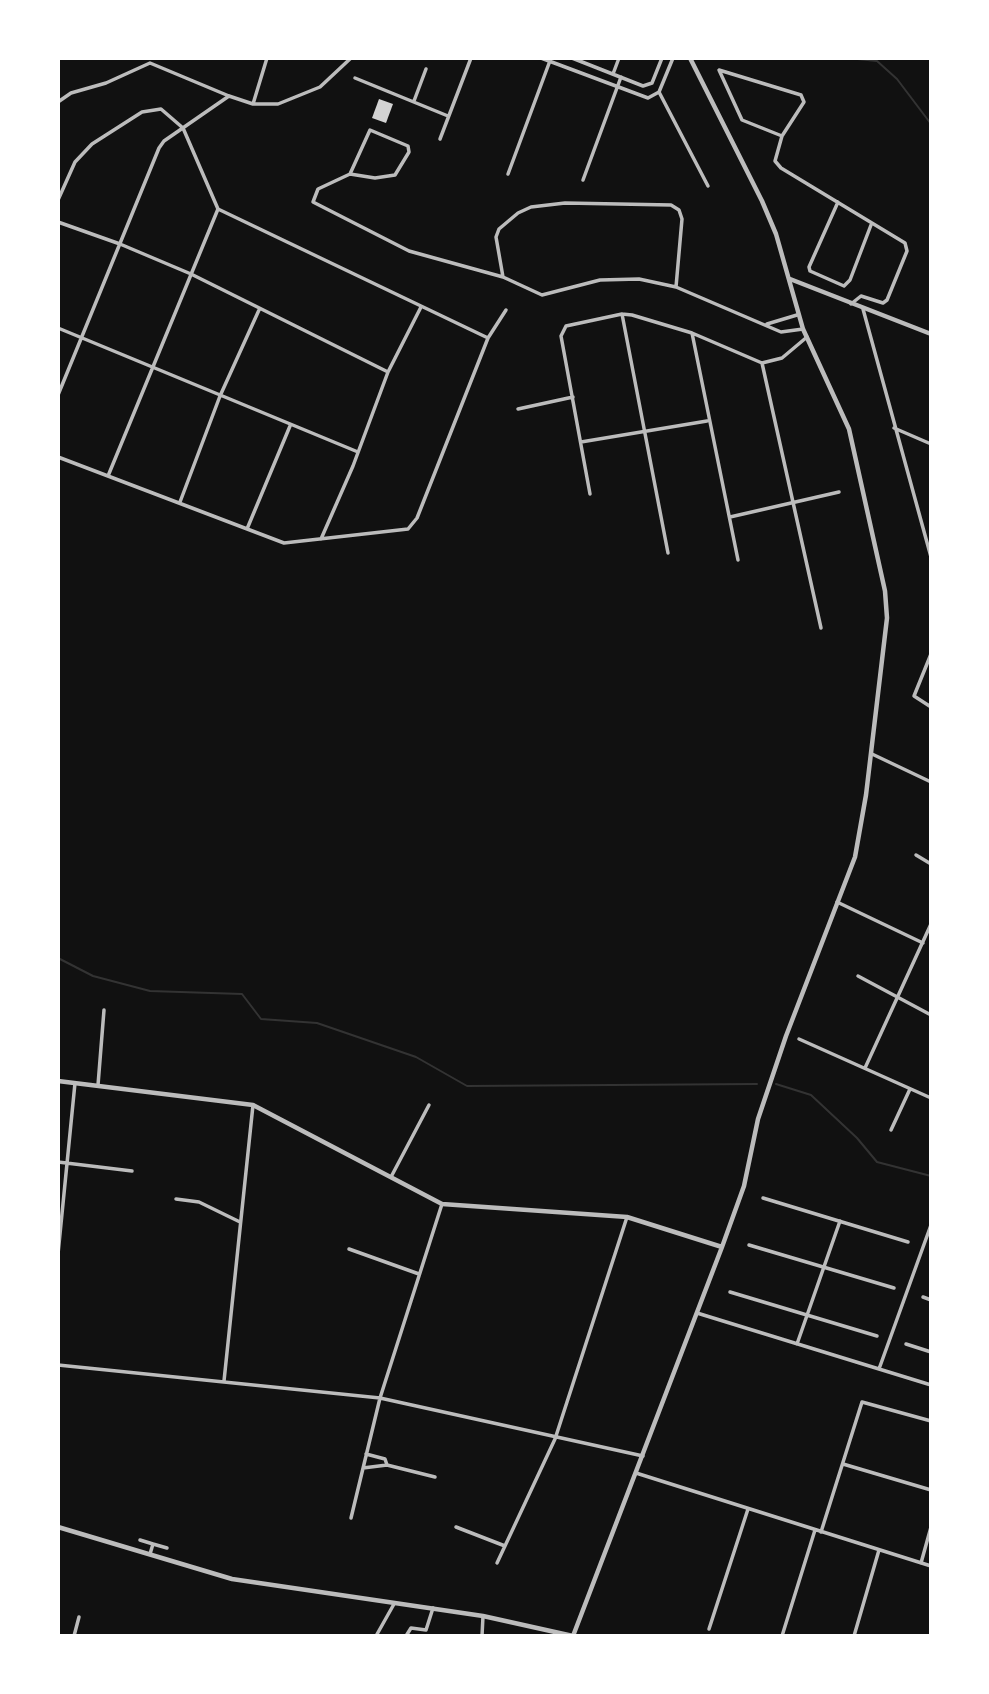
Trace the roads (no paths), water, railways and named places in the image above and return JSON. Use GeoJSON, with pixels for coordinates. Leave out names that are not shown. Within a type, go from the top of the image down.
{"type":"FeatureCollection","features":[{"type":"Feature","properties":{"kind":"street"},"geometry":{"type":"LineString","coordinates":[[253,104],[267,58]]}},
{"type":"Feature","properties":{"kind":"street"},"geometry":{"type":"LineString","coordinates":[[58,102],[71,93],[106,83],[150,61],[229,96],[253,104],[278,104],[310,93],[328,81],[351,58]]}},
{"type":"Feature","properties":{"kind":"street"},"geometry":{"type":"LineString","coordinates":[[440,139],[471,58]]}},
{"type":"Feature","properties":{"kind":"street"},"geometry":{"type":"LineString","coordinates":[[541,58],[648,98],[659,92],[673,58]]}},
{"type":"Feature","properties":{"kind":"street"},"geometry":{"type":"LineString","coordinates":[[572,58],[643,86],[650,85],[662,58]]}},
{"type":"Feature","properties":{"kind":"street"},"geometry":{"type":"LineString","coordinates":[[613,74],[619,58]]}},
{"type":"Feature","properties":{"kind":"street"},"geometry":{"type":"LineString","coordinates":[[58,1527],[230,1578],[484,1616],[573,1636],[722,1247],[744,1186],[758,1119],[855,858],[872,754],[887,604],[849,429],[797,315],[789,278],[762,201],[690,58]]}},
{"type":"Feature","properties":{"kind":"street"},"geometry":{"type":"LineString","coordinates":[[508,174],[550,60]]}},
{"type":"Feature","properties":{"kind":"street"},"geometry":{"type":"LineString","coordinates":[[414,101],[426,69]]}},
{"type":"Feature","properties":{"kind":"street"},"geometry":{"type":"LineString","coordinates":[[782,136],[742,120],[719,70],[801,95],[804,102],[782,136],[775,161],[781,168],[871,225],[905,243],[907,251],[886,302],[860,296],[851,304]]}},
{"type":"Feature","properties":{"kind":"street"},"geometry":{"type":"LineString","coordinates":[[583,180],[622,77]]}},
{"type":"Feature","properties":{"kind":"street"},"geometry":{"type":"LineString","coordinates":[[355,78],[448,116]]}},
{"type":"Feature","properties":{"kind":"street"},"geometry":{"type":"LineString","coordinates":[[659,92],[708,186]]}},
{"type":"Feature","properties":{"kind":"street"},"geometry":{"type":"LineString","coordinates":[[58,395],[159,148],[229,96]]}},
{"type":"Feature","properties":{"kind":"street"},"geometry":{"type":"LineString","coordinates":[[58,200],[75,162],[83,152],[142,111],[161,109],[183,128],[218,209],[488,338]]}},
{"type":"Feature","properties":{"kind":"street"},"geometry":{"type":"LineString","coordinates":[[350,174],[370,130],[408,146],[409,152],[395,175],[375,178],[350,174],[318,189],[313,202],[409,251],[503,276],[547,296],[600,280],[639,279],[676,286],[785,333],[803,329]]}},
{"type":"Feature","properties":{"kind":"street"},"geometry":{"type":"LineString","coordinates":[[838,202],[810,271],[844,286],[849,280],[871,225]]}},
{"type":"Feature","properties":{"kind":"street"},"geometry":{"type":"LineString","coordinates":[[503,276],[496,237],[499,229],[518,213],[531,207],[565,203],[671,205],[679,209],[682,219],[676,286]]}},
{"type":"Feature","properties":{"kind":"street"},"geometry":{"type":"LineString","coordinates":[[108,477],[218,209]]}},
{"type":"Feature","properties":{"kind":"street"},"geometry":{"type":"LineString","coordinates":[[58,222],[191,274],[388,372]]}},
{"type":"Feature","properties":{"kind":"street"},"geometry":{"type":"LineString","coordinates":[[789,278],[931,334]]}},
{"type":"Feature","properties":{"kind":"street"},"geometry":{"type":"LineString","coordinates":[[321,539],[388,372],[421,307]]}},
{"type":"Feature","properties":{"kind":"street"},"geometry":{"type":"LineString","coordinates":[[863,309],[931,557]]}},
{"type":"Feature","properties":{"kind":"street"},"geometry":{"type":"LineString","coordinates":[[180,503],[220,396],[259,310]]}},
{"type":"Feature","properties":{"kind":"street"},"geometry":{"type":"LineString","coordinates":[[58,457],[284,543],[400,531],[413,525],[488,338],[506,310]]}},
{"type":"Feature","properties":{"kind":"street"},"geometry":{"type":"LineString","coordinates":[[622,314],[668,553]]}},
{"type":"Feature","properties":{"kind":"street"},"geometry":{"type":"LineString","coordinates":[[590,494],[561,336],[563,329],[569,324],[622,314],[692,333],[762,363],[782,358],[807,337]]}},
{"type":"Feature","properties":{"kind":"street"},"geometry":{"type":"LineString","coordinates":[[765,324],[797,315]]}},
{"type":"Feature","properties":{"kind":"street"},"geometry":{"type":"LineString","coordinates":[[58,328],[358,452]]}},
{"type":"Feature","properties":{"kind":"street"},"geometry":{"type":"LineString","coordinates":[[692,333],[738,561]]}},
{"type":"Feature","properties":{"kind":"street"},"geometry":{"type":"LineString","coordinates":[[762,363],[821,628]]}},
{"type":"Feature","properties":{"kind":"street"},"geometry":{"type":"LineString","coordinates":[[518,409],[573,397]]}},
{"type":"Feature","properties":{"kind":"street"},"geometry":{"type":"LineString","coordinates":[[581,442],[708,421]]}},
{"type":"Feature","properties":{"kind":"street"},"geometry":{"type":"LineString","coordinates":[[247,529],[290,426]]}},
{"type":"Feature","properties":{"kind":"street"},"geometry":{"type":"LineString","coordinates":[[894,428],[931,444]]}},
{"type":"Feature","properties":{"kind":"street"},"geometry":{"type":"LineString","coordinates":[[730,517],[839,492]]}},
{"type":"Feature","properties":{"kind":"street"},"geometry":{"type":"LineString","coordinates":[[931,654],[914,696],[931,707]]}},
{"type":"Feature","properties":{"kind":"street"},"geometry":{"type":"LineString","coordinates":[[872,754],[931,782]]}},
{"type":"Feature","properties":{"kind":"street"},"geometry":{"type":"LineString","coordinates":[[916,855],[931,864]]}},
{"type":"Feature","properties":{"kind":"street"},"geometry":{"type":"LineString","coordinates":[[837,902],[922,943]]}},
{"type":"Feature","properties":{"kind":"street"},"geometry":{"type":"LineString","coordinates":[[865,1068],[895,996],[931,924]]}},
{"type":"Feature","properties":{"kind":"street"},"geometry":{"type":"LineString","coordinates":[[858,976],[931,1015]]}},
{"type":"Feature","properties":{"kind":"street"},"geometry":{"type":"LineString","coordinates":[[98,1085],[104,1010]]}},
{"type":"Feature","properties":{"kind":"street"},"geometry":{"type":"LineString","coordinates":[[799,1039],[931,1098]]}},
{"type":"Feature","properties":{"kind":"street"},"geometry":{"type":"LineString","coordinates":[[58,1081],[253,1105],[442,1204],[627,1217],[722,1247]]}},
{"type":"Feature","properties":{"kind":"street"},"geometry":{"type":"LineString","coordinates":[[58,1254],[75,1083]]}},
{"type":"Feature","properties":{"kind":"street"},"geometry":{"type":"LineString","coordinates":[[891,1130],[910,1089]]}},
{"type":"Feature","properties":{"kind":"street"},"geometry":{"type":"LineString","coordinates":[[224,1381],[253,1105]]}},
{"type":"Feature","properties":{"kind":"street"},"geometry":{"type":"LineString","coordinates":[[391,1177],[429,1105]]}},
{"type":"Feature","properties":{"kind":"street"},"geometry":{"type":"LineString","coordinates":[[58,1162],[132,1171]]}},
{"type":"Feature","properties":{"kind":"street"},"geometry":{"type":"LineString","coordinates":[[763,1198],[908,1242]]}},
{"type":"Feature","properties":{"kind":"street"},"geometry":{"type":"LineString","coordinates":[[176,1199],[199,1202],[240,1222]]}},
{"type":"Feature","properties":{"kind":"street"},"geometry":{"type":"LineString","coordinates":[[351,1518],[380,1398],[442,1204]]}},
{"type":"Feature","properties":{"kind":"street"},"geometry":{"type":"LineString","coordinates":[[497,1563],[555,1439],[627,1217]]}},
{"type":"Feature","properties":{"kind":"street"},"geometry":{"type":"LineString","coordinates":[[797,1344],[840,1221]]}},
{"type":"Feature","properties":{"kind":"street"},"geometry":{"type":"LineString","coordinates":[[879,1369],[931,1225]]}},
{"type":"Feature","properties":{"kind":"street"},"geometry":{"type":"LineString","coordinates":[[749,1245],[894,1288]]}},
{"type":"Feature","properties":{"kind":"street"},"geometry":{"type":"LineString","coordinates":[[349,1249],[419,1274]]}},
{"type":"Feature","properties":{"kind":"street"},"geometry":{"type":"LineString","coordinates":[[730,1292],[877,1336]]}},
{"type":"Feature","properties":{"kind":"street"},"geometry":{"type":"LineString","coordinates":[[923,1297],[931,1300]]}},
{"type":"Feature","properties":{"kind":"street"},"geometry":{"type":"LineString","coordinates":[[697,1313],[931,1385]]}},
{"type":"Feature","properties":{"kind":"street"},"geometry":{"type":"LineString","coordinates":[[906,1344],[931,1352]]}},
{"type":"Feature","properties":{"kind":"street"},"geometry":{"type":"LineString","coordinates":[[58,1365],[380,1398],[555,1439],[643,1456]]}},
{"type":"Feature","properties":{"kind":"street"},"geometry":{"type":"LineString","coordinates":[[821,1532],[862,1402],[931,1420]]}},
{"type":"Feature","properties":{"kind":"street"},"geometry":{"type":"LineString","coordinates":[[366,1454],[385,1459],[387,1465]]}},
{"type":"Feature","properties":{"kind":"street"},"geometry":{"type":"LineString","coordinates":[[843,1464],[931,1490]]}},
{"type":"Feature","properties":{"kind":"street"},"geometry":{"type":"LineString","coordinates":[[363,1468],[387,1465],[435,1477]]}},
{"type":"Feature","properties":{"kind":"street"},"geometry":{"type":"LineString","coordinates":[[635,1473],[931,1566]]}},
{"type":"Feature","properties":{"kind":"street"},"geometry":{"type":"LineString","coordinates":[[709,1629],[748,1508]]}},
{"type":"Feature","properties":{"kind":"street"},"geometry":{"type":"LineString","coordinates":[[456,1527],[505,1546]]}},
{"type":"Feature","properties":{"kind":"street"},"geometry":{"type":"LineString","coordinates":[[921,1563],[931,1527]]}},
{"type":"Feature","properties":{"kind":"street"},"geometry":{"type":"LineString","coordinates":[[782,1636],[815,1530]]}},
{"type":"Feature","properties":{"kind":"street"},"geometry":{"type":"LineString","coordinates":[[140,1540],[167,1548]]}},
{"type":"Feature","properties":{"kind":"street"},"geometry":{"type":"LineString","coordinates":[[149,1556],[153,1544]]}},
{"type":"Feature","properties":{"kind":"street"},"geometry":{"type":"LineString","coordinates":[[854,1636],[879,1549]]}},
{"type":"Feature","properties":{"kind":"street"},"geometry":{"type":"LineString","coordinates":[[376,1636],[394,1604]]}},
{"type":"Feature","properties":{"kind":"street"},"geometry":{"type":"LineString","coordinates":[[406,1636],[411,1629],[426,1630],[433,1608]]}},
{"type":"Feature","properties":{"kind":"street"},"geometry":{"type":"LineString","coordinates":[[482,1636],[484,1616]]}},
{"type":"Feature","properties":{"kind":"street"},"geometry":{"type":"LineString","coordinates":[[74,1636],[79,1617]]}},
{"type":"Feature","properties":{"kind":"waterway"},"geometry":{"type":"LineString","coordinates":[[848,58],[877,61],[897,79],[931,124]]}},
{"type":"Feature","properties":{"kind":"waterway"},"geometry":{"type":"LineString","coordinates":[[58,958],[93,976],[150,991],[242,994],[261,1019],[317,1023],[416,1057],[467,1086],[757,1084]]}},
{"type":"Feature","properties":{"kind":"waterway"},"geometry":{"type":"LineString","coordinates":[[776,1084],[811,1095],[857,1138],[877,1162],[931,1176]]}}]}
